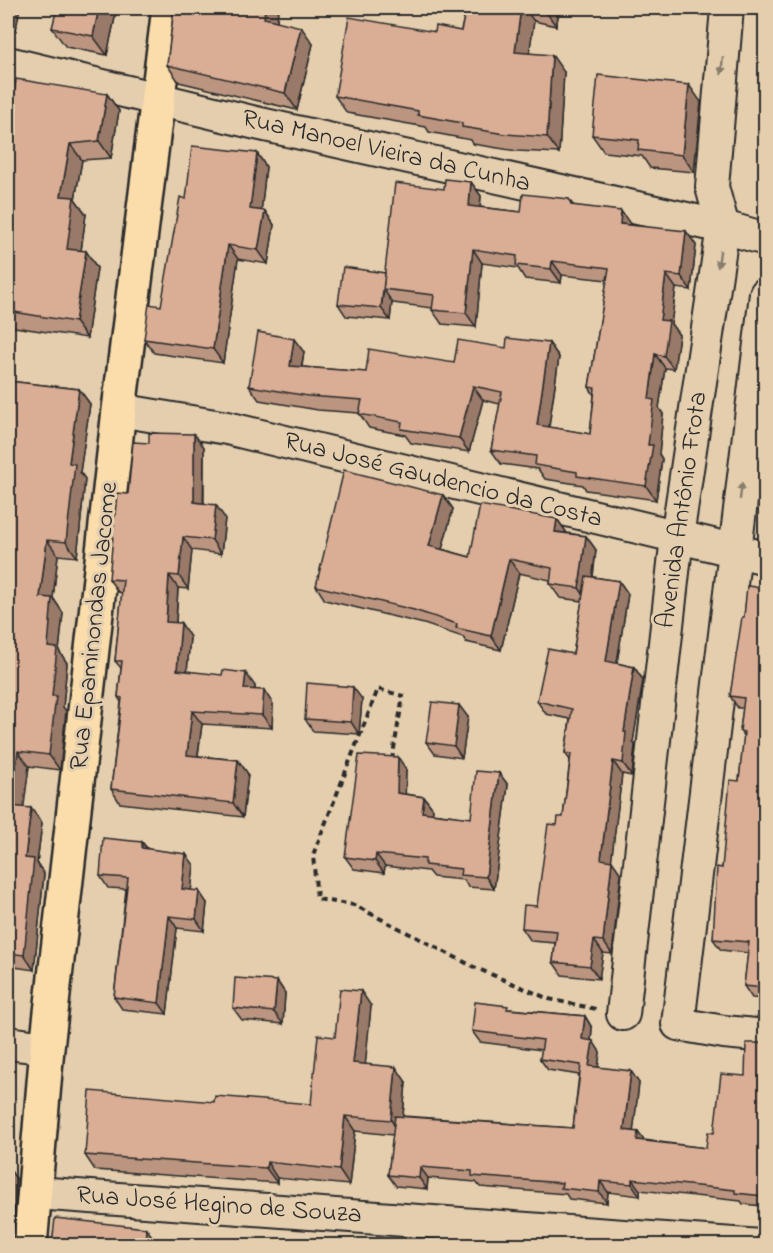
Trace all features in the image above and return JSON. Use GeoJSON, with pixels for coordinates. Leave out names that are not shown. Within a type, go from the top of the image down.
{"type":"FeatureCollection","features":[{"type":"Feature","properties":{"kind":"main road","name":"Rua Epaminondas Jacome"},"geometry":{"type":"LineString","coordinates":[[30,1245],[47,1048],[119,410],[169,8]]}},
{"type":"Feature","properties":{"kind":"street","name":"Avenida Antônio Frota"},"geometry":{"type":"LineString","coordinates":[[623,1014],[677,537],[723,227],[712,187],[727,8]]}},
{"type":"Feature","properties":{"kind":"street","name":"Rua Manoel Vieira da Cunha"},"geometry":{"type":"LineString","coordinates":[[8,63],[159,97],[256,123],[723,227],[765,239]]}},
{"type":"Feature","properties":{"kind":"street","name":"Avenida Antônio Frota"},"geometry":{"type":"LineString","coordinates":[[765,294],[678,1024],[765,1036]]}},
{"type":"Feature","properties":{"kind":"street","name":"Rua José Gaudencio da Costa"},"geometry":{"type":"LineString","coordinates":[[119,410],[226,428],[765,558]]}},
{"type":"Feature","properties":{"kind":"street"},"geometry":{"type":"LineString","coordinates":[[8,1043],[47,1048]]}},
{"type":"Feature","properties":{"kind":"street","name":"Rua José Hegino de Souza"},"geometry":{"type":"LineString","coordinates":[[36,1193],[761,1245]]}},
{"type":"Feature","properties":{"kind":"path"},"geometry":{"type":"LineString","coordinates":[[390,768],[403,696],[378,689],[313,855],[317,899],[354,905],[474,967],[549,999],[623,1014]]}},
{"type":"Feature","properties":{"kind":"building"},"geometry":{"type":"Polygon","coordinates":[[[57,8],[99,8],[93,36],[52,28],[57,8]]]}},
{"type":"Feature","properties":{"kind":"building"},"geometry":{"type":"Polygon","coordinates":[[[174,8],[265,8],[264,18],[301,27],[285,93],[167,65],[174,8]]]}},
{"type":"Feature","properties":{"kind":"building"},"geometry":{"type":"Polygon","coordinates":[[[466,8],[521,8],[515,52],[552,55],[547,137],[505,134],[462,127],[462,123],[418,115],[418,111],[335,96],[349,17],[435,32],[436,26],[461,31],[466,8]]]}},
{"type":"Feature","properties":{"kind":"building"},"geometry":{"type":"Polygon","coordinates":[[[598,75],[689,85],[682,155],[638,150],[639,140],[592,135],[598,75]]]}},
{"type":"Feature","properties":{"kind":"building"},"geometry":{"type":"Polygon","coordinates":[[[16,79],[107,94],[99,141],[70,144],[61,196],[74,197],[67,249],[86,251],[75,322],[8,311],[8,142],[16,79]]]}},
{"type":"Feature","properties":{"kind":"building"},"geometry":{"type":"Polygon","coordinates":[[[192,146],[257,153],[250,209],[265,211],[258,250],[228,245],[213,349],[144,339],[149,304],[161,306],[180,197],[186,199],[192,146]]]}},
{"type":"Feature","properties":{"kind":"building"},"geometry":{"type":"Polygon","coordinates":[[[445,179],[471,182],[469,206],[521,212],[523,194],[569,199],[571,205],[621,211],[620,224],[686,231],[681,276],[666,274],[660,320],[669,321],[664,356],[655,354],[649,399],[654,400],[648,445],[653,445],[646,486],[577,476],[577,472],[535,465],[536,456],[491,450],[502,392],[473,386],[459,438],[401,429],[402,422],[359,414],[362,400],[308,396],[249,386],[258,332],[294,339],[290,366],[366,372],[369,349],[454,363],[458,340],[506,348],[507,338],[549,343],[537,425],[590,434],[595,388],[589,387],[609,268],[552,261],[551,269],[516,265],[517,256],[473,249],[466,313],[432,310],[434,295],[383,289],[395,183],[444,189],[445,179]]]}},
{"type":"Feature","properties":{"kind":"building"},"geometry":{"type":"Polygon","coordinates":[[[343,267],[385,273],[381,308],[338,304],[343,267]]]}},
{"type":"Feature","properties":{"kind":"building"},"geometry":{"type":"Polygon","coordinates":[[[8,381],[79,389],[69,463],[75,464],[66,542],[47,540],[40,597],[52,598],[48,647],[57,648],[52,696],[56,696],[49,755],[18,751],[11,806],[31,808],[25,858],[34,859],[24,955],[8,953],[8,381]]]}},
{"type":"Feature","properties":{"kind":"building"},"geometry":{"type":"Polygon","coordinates":[[[149,433],[194,434],[194,502],[216,505],[212,540],[183,537],[179,576],[169,575],[166,622],[181,623],[177,670],[222,675],[223,670],[246,673],[244,689],[264,690],[262,715],[192,711],[187,755],[238,760],[233,803],[111,789],[122,698],[118,697],[122,661],[115,661],[123,580],[109,579],[117,493],[128,494],[133,442],[149,443],[149,433]]]}},
{"type":"Feature","properties":{"kind":"building"},"geometry":{"type":"Polygon","coordinates":[[[344,470],[443,495],[429,546],[470,557],[480,505],[557,519],[555,532],[586,536],[579,588],[550,584],[552,568],[509,559],[491,636],[456,628],[457,624],[414,610],[316,586],[344,470]]]}},
{"type":"Feature","properties":{"kind":"building"},"geometry":{"type":"Polygon","coordinates":[[[586,576],[619,581],[606,661],[634,667],[624,732],[626,732],[623,763],[613,761],[601,859],[612,861],[603,941],[594,940],[590,966],[553,962],[557,931],[522,928],[524,905],[537,906],[548,824],[557,825],[558,817],[563,817],[571,754],[565,753],[572,709],[537,701],[548,649],[573,654],[586,576]]]}},
{"type":"Feature","properties":{"kind":"building"},"geometry":{"type":"Polygon","coordinates":[[[747,586],[765,588],[765,988],[744,986],[749,942],[713,939],[717,867],[722,868],[730,780],[739,781],[744,732],[740,731],[744,698],[730,696],[747,586]]]}},
{"type":"Feature","properties":{"kind":"building"},"geometry":{"type":"Polygon","coordinates":[[[307,683],[353,687],[351,722],[305,719],[307,683]]]}},
{"type":"Feature","properties":{"kind":"building"},"geometry":{"type":"Polygon","coordinates":[[[432,702],[459,705],[454,746],[426,742],[432,702]]]}},
{"type":"Feature","properties":{"kind":"building"},"geometry":{"type":"Polygon","coordinates":[[[359,755],[398,757],[397,793],[424,797],[422,812],[471,818],[476,771],[499,773],[486,877],[460,875],[461,869],[425,865],[425,859],[376,854],[375,861],[345,857],[359,755]]]}},
{"type":"Feature","properties":{"kind":"building"},"geometry":{"type":"Polygon","coordinates":[[[103,838],[142,842],[142,848],[186,854],[182,889],[199,891],[196,919],[169,916],[159,1003],[114,997],[128,878],[100,876],[103,838]]]}},
{"type":"Feature","properties":{"kind":"building"},"geometry":{"type":"Polygon","coordinates":[[[235,978],[277,981],[274,1012],[233,1008],[235,978]]]}},
{"type":"Feature","properties":{"kind":"building"},"geometry":{"type":"Polygon","coordinates":[[[340,989],[361,991],[353,1063],[396,1067],[391,1120],[345,1116],[339,1170],[267,1162],[266,1168],[85,1155],[90,1091],[214,1102],[215,1096],[311,1104],[318,1035],[335,1037],[340,989]]]}},
{"type":"Feature","properties":{"kind":"building"},"geometry":{"type":"Polygon","coordinates":[[[475,1002],[508,1006],[507,1009],[585,1016],[582,1039],[593,1041],[589,1066],[631,1071],[624,1130],[638,1132],[637,1140],[706,1148],[708,1132],[714,1133],[721,1074],[745,1076],[746,1043],[765,1043],[765,1212],[763,1212],[764,1196],[735,1193],[735,1190],[632,1179],[632,1184],[600,1181],[599,1192],[561,1188],[562,1183],[472,1176],[472,1171],[420,1167],[419,1178],[388,1175],[395,1116],[573,1128],[581,1065],[540,1059],[543,1040],[472,1031],[475,1002]]]}},
{"type":"Feature","properties":{"kind":"building"},"geometry":{"type":"Polygon","coordinates":[[[55,1218],[146,1228],[145,1245],[52,1245],[55,1218]]]}}]}
